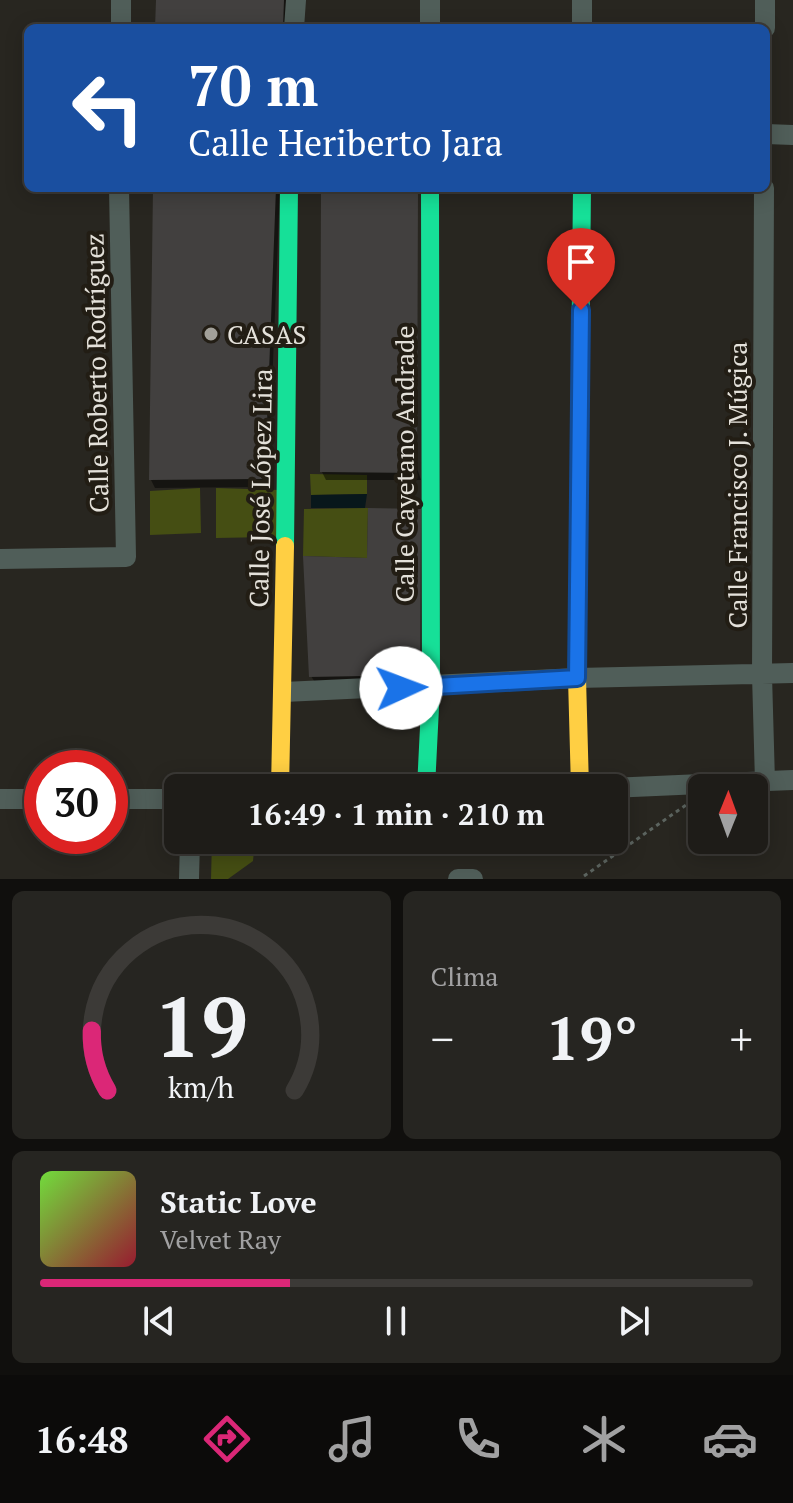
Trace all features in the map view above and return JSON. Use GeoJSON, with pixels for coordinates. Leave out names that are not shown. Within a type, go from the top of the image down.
{"type":"FeatureCollection","features":[{"type":"Feature","properties":{"kind":"street"},"geometry":{"type":"LineString","coordinates":[[121,0],[121,24]]}},
{"type":"Feature","properties":{"kind":"street"},"geometry":{"type":"LineString","coordinates":[[294,24],[296,0]]}},
{"type":"Feature","properties":{"kind":"street"},"geometry":{"type":"LineString","coordinates":[[430,0],[430,24]]}},
{"type":"Feature","properties":{"kind":"street"},"geometry":{"type":"LineString","coordinates":[[582,0],[582,24]]}},
{"type":"Feature","properties":{"kind":"street"},"geometry":{"type":"LineString","coordinates":[[765,0],[765,24]]}},
{"type":"Feature","properties":{"kind":"street"},"geometry":{"type":"LineString","coordinates":[[770,134],[793,135]]}},
{"type":"Feature","properties":{"kind":"street","name":"Calle Roberto Rodríguez"},"geometry":{"type":"LineString","coordinates":[[0,559],[126,557],[119,192]]}},
{"type":"Feature","properties":{"kind":"street","name":"Calle José López Lira"},"geometry":{"type":"LineString","coordinates":[[281,774],[289,192]]}},
{"type":"Feature","properties":{"kind":"street","name":"Calle Cayetano Andrade"},"geometry":{"type":"LineString","coordinates":[[427,774],[431,687],[430,192]]}},
{"type":"Feature","properties":{"kind":"street"},"geometry":{"type":"LineString","coordinates":[[580,774],[577,678],[582,192]]}},
{"type":"Feature","properties":{"kind":"street","name":"Calle Francisco J. Múgica"},"geometry":{"type":"LineString","coordinates":[[764,192],[762,675],[765,774]]}},
{"type":"Feature","properties":{"kind":"street"},"geometry":{"type":"LineString","coordinates":[[284,692],[577,678],[793,673]]}},
{"type":"Feature","properties":{"kind":"street"},"geometry":{"type":"LineString","coordinates":[[768,782],[793,780]]}},
{"type":"Feature","properties":{"kind":"street"},"geometry":{"type":"LineString","coordinates":[[628,787],[688,785]]}},
{"type":"Feature","properties":{"kind":"street"},"geometry":{"type":"LineString","coordinates":[[0,799],[24,799]]}},
{"type":"Feature","properties":{"kind":"street"},"geometry":{"type":"LineString","coordinates":[[128,799],[164,799]]}},
{"type":"Feature","properties":{"kind":"street"},"geometry":{"type":"LineString","coordinates":[[189,879],[190,854]]}},
{"type":"Feature","properties":{"kind":"street"},"geometry":{"type":"LineString","coordinates":[[458,879],[473,879]]}},
{"type":"Feature","properties":{"kind":"path"},"geometry":{"type":"LineString","coordinates":[[584,876],[688,803]]}},
{"type":"Feature","properties":{"kind":"green space"},"geometry":{"type":"Polygon","coordinates":[[[310,474],[367,475],[367,494],[311,495],[310,474]]]}},
{"type":"Feature","properties":{"kind":"green space"},"geometry":{"type":"Polygon","coordinates":[[[200,488],[201,533],[150,535],[150,491],[200,488]]]}},
{"type":"Feature","properties":{"kind":"green space"},"geometry":{"type":"Polygon","coordinates":[[[216,488],[280,490],[277,537],[216,538],[216,488]]]}},
{"type":"Feature","properties":{"kind":"green space"},"geometry":{"type":"Polygon","coordinates":[[[368,508],[367,558],[303,556],[304,509],[368,508]]]}},
{"type":"Feature","properties":{"kind":"green space"},"geometry":{"type":"Polygon","coordinates":[[[212,854],[254,854],[253,861],[228,879],[211,879],[212,854]]]}},
{"type":"Feature","properties":{"kind":"shaded area"},"geometry":{"type":"Polygon","coordinates":[[[367,494],[365,508],[311,508],[311,495],[367,494]]]}},
{"type":"Feature","properties":{"kind":"building"},"geometry":{"type":"Polygon","coordinates":[[[156,0],[284,0],[283,24],[155,24],[156,0]]]}},
{"type":"Feature","properties":{"kind":"building","name":"CASAS"},"geometry":{"type":"Polygon","coordinates":[[[153,192],[276,192],[265,479],[149,480],[153,192]]]}},
{"type":"Feature","properties":{"kind":"building"},"geometry":{"type":"Polygon","coordinates":[[[321,192],[418,192],[417,473],[320,472],[321,192]]]}},
{"type":"Feature","properties":{"kind":"building"},"geometry":{"type":"Polygon","coordinates":[[[368,508],[421,509],[420,675],[309,677],[303,556],[367,558],[368,508]]]}},
{"type":"Feature","properties":{"kind":"traffic: fast"},"geometry":{"type":"LineString","coordinates":[[285,546],[289,192]]}},
{"type":"Feature","properties":{"kind":"traffic: fast"},"geometry":{"type":"LineString","coordinates":[[427,774],[431,687],[430,192]]}},
{"type":"Feature","properties":{"kind":"traffic: fast"},"geometry":{"type":"LineString","coordinates":[[580,385],[582,192]]}},
{"type":"Feature","properties":{"kind":"traffic: slow"},"geometry":{"type":"LineString","coordinates":[[580,385],[577,678],[580,774]]}},
{"type":"Feature","properties":{"kind":"traffic: slow"},"geometry":{"type":"LineString","coordinates":[[280,774],[285,546]]}},
{"type":"Feature","properties":{"kind":"place","name":"CASAS"},"geometry":{"type":"Point","coordinates":[211,334]}},
{"type":"Feature","properties":{"kind":"route"},"geometry":{"type":"LineString","coordinates":[[401,688],[577,678],[581,310]]}}]}
